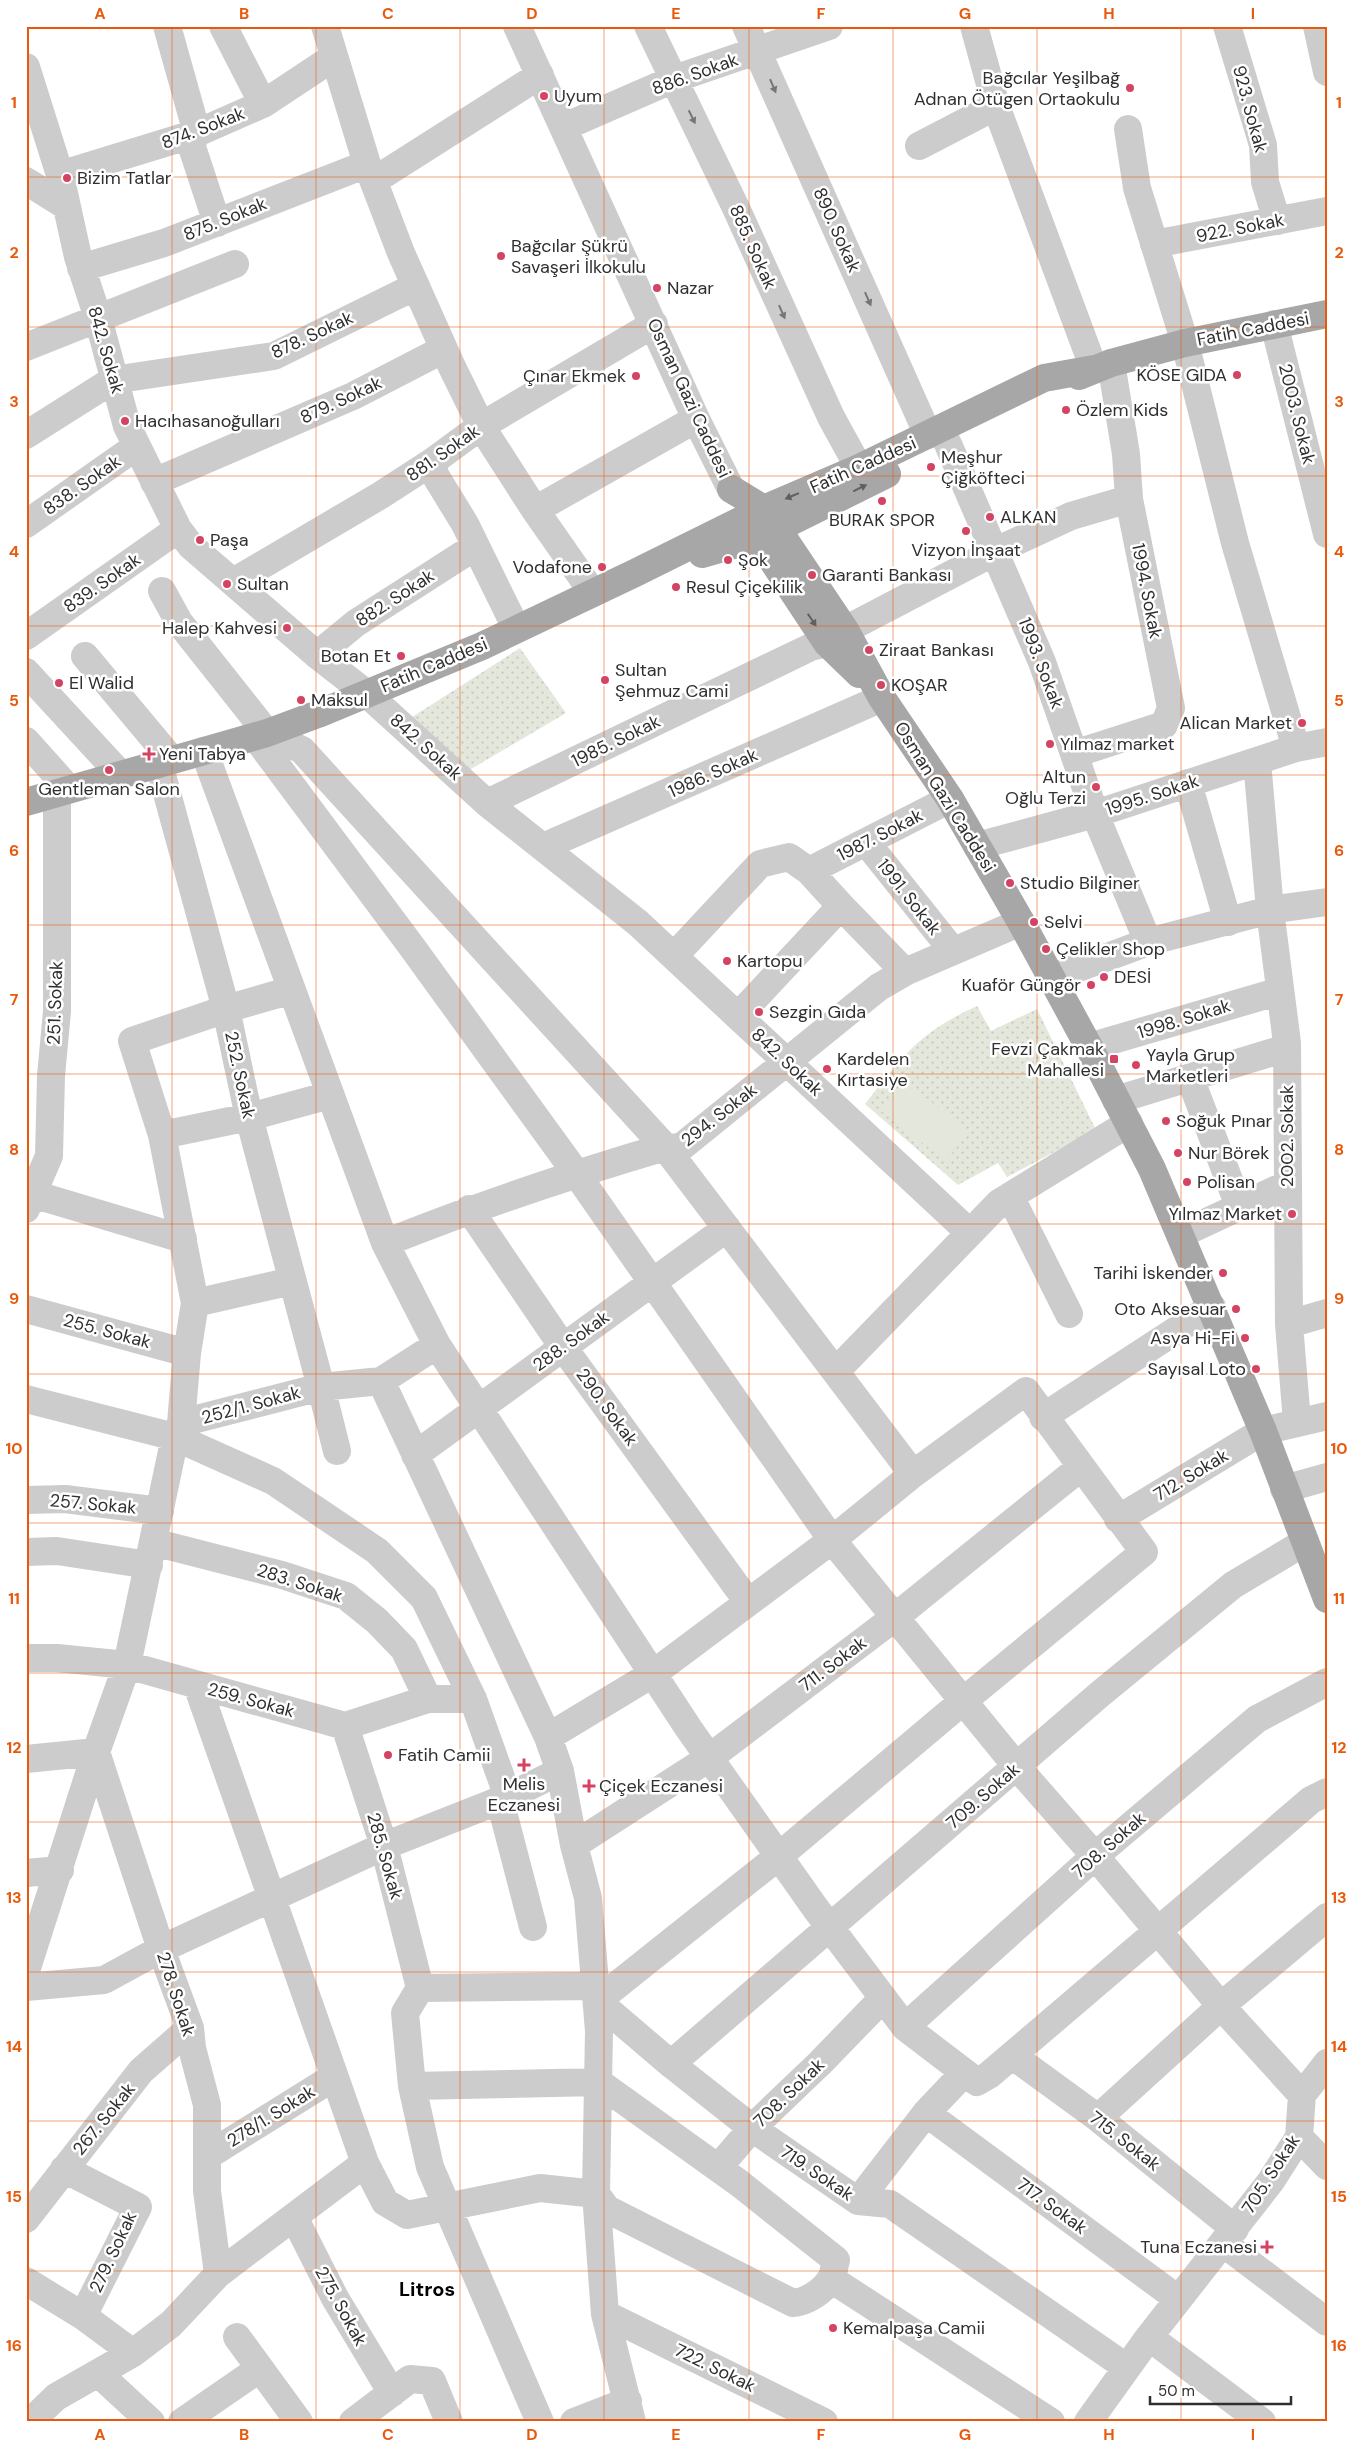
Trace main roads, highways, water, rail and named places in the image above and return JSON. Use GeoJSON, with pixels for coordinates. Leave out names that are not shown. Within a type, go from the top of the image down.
{"type":"FeatureCollection","features":[{"type":"Feature","properties":{"kind":"main road","name":"Fatih Caddesi"},"geometry":{"type":"LineString","coordinates":[[26,802],[260,734],[367,694],[482,646],[516,628],[636,573],[761,523],[859,468],[938,439],[1102,366],[1184,343],[1327,314]]}},
{"type":"Feature","properties":{"kind":"main road","name":"Fatih Caddesi"},"geometry":{"type":"LineString","coordinates":[[761,523],[816,509],[938,439]]}},
{"type":"Feature","properties":{"kind":"main road"},"geometry":{"type":"LineString","coordinates":[[731,489],[761,523],[799,559],[836,636]]}},
{"type":"Feature","properties":{"kind":"main road"},"geometry":{"type":"LineString","coordinates":[[799,559],[798,544],[816,509]]}},
{"type":"Feature","properties":{"kind":"main road"},"geometry":{"type":"LineString","coordinates":[[761,523],[836,636]]}},
{"type":"Feature","properties":{"kind":"main road","name":"Osman Gazi Caddesi"},"geometry":{"type":"LineString","coordinates":[[836,636],[882,698],[950,799],[1021,922],[1123,1112],[1152,1169],[1212,1307],[1263,1431],[1327,1599]]}},
{"type":"Feature","properties":{"kind":"place","name":"Bağcılar Yeşilbağ Adnan Ötügen Ortaokulu"},"geometry":{"type":"Point","coordinates":[1130,88]}},
{"type":"Feature","properties":{"kind":"place","name":"Uyum"},"geometry":{"type":"Point","coordinates":[544,96]}},
{"type":"Feature","properties":{"kind":"place","name":"Bizim Tatlar"},"geometry":{"type":"Point","coordinates":[67,178]}},
{"type":"Feature","properties":{"kind":"place","name":"Bağcılar Şükrü Savaşeri İlkokulu"},"geometry":{"type":"Point","coordinates":[501,256]}},
{"type":"Feature","properties":{"kind":"place","name":"Nazar"},"geometry":{"type":"Point","coordinates":[657,288]}},
{"type":"Feature","properties":{"kind":"place","name":"KÖSE GIDA"},"geometry":{"type":"Point","coordinates":[1237,375]}},
{"type":"Feature","properties":{"kind":"place","name":"Çınar Ekmek"},"geometry":{"type":"Point","coordinates":[636,376]}},
{"type":"Feature","properties":{"kind":"place","name":"Özlem Kids"},"geometry":{"type":"Point","coordinates":[1066,410]}},
{"type":"Feature","properties":{"kind":"place","name":"Hacıhasanoğulları"},"geometry":{"type":"Point","coordinates":[125,421]}},
{"type":"Feature","properties":{"kind":"place","name":"Meşhur Çiğköfteci"},"geometry":{"type":"Point","coordinates":[931,467]}},
{"type":"Feature","properties":{"kind":"place","name":"BURAK SPOR"},"geometry":{"type":"Point","coordinates":[882,501]}},
{"type":"Feature","properties":{"kind":"place","name":"ALKAN"},"geometry":{"type":"Point","coordinates":[990,517]}},
{"type":"Feature","properties":{"kind":"place","name":"Vizyon İnşaat"},"geometry":{"type":"Point","coordinates":[966,531]}},
{"type":"Feature","properties":{"kind":"place","name":"Paşa"},"geometry":{"type":"Point","coordinates":[200,540]}},
{"type":"Feature","properties":{"kind":"place","name":"Şok"},"geometry":{"type":"Point","coordinates":[728,560]}},
{"type":"Feature","properties":{"kind":"place","name":"Vodafone"},"geometry":{"type":"Point","coordinates":[602,567]}},
{"type":"Feature","properties":{"kind":"place","name":"Garanti Bankası"},"geometry":{"type":"Point","coordinates":[812,575]}},
{"type":"Feature","properties":{"kind":"place","name":"Sultan"},"geometry":{"type":"Point","coordinates":[227,584]}},
{"type":"Feature","properties":{"kind":"place","name":"Resul Çiçekilik"},"geometry":{"type":"Point","coordinates":[676,587]}},
{"type":"Feature","properties":{"kind":"place","name":"Halep Kahvesi"},"geometry":{"type":"Point","coordinates":[287,628]}},
{"type":"Feature","properties":{"kind":"place","name":"Ziraat Bankası"},"geometry":{"type":"Point","coordinates":[869,650]}},
{"type":"Feature","properties":{"kind":"place","name":"Botan Et"},"geometry":{"type":"Point","coordinates":[401,656]}},
{"type":"Feature","properties":{"kind":"place","name":"Sultan Şehmuz Cami"},"geometry":{"type":"Point","coordinates":[605,680]}},
{"type":"Feature","properties":{"kind":"place","name":"El Walid"},"geometry":{"type":"Point","coordinates":[59,683]}},
{"type":"Feature","properties":{"kind":"place","name":"KOŞAR"},"geometry":{"type":"Point","coordinates":[881,685]}},
{"type":"Feature","properties":{"kind":"place","name":"Maksul"},"geometry":{"type":"Point","coordinates":[301,700]}},
{"type":"Feature","properties":{"kind":"place","name":"Alican Market"},"geometry":{"type":"Point","coordinates":[1302,723]}},
{"type":"Feature","properties":{"kind":"place","name":"Yılmaz market"},"geometry":{"type":"Point","coordinates":[1050,744]}},
{"type":"Feature","properties":{"kind":"place","name":"Yeni Tabya"},"geometry":{"type":"Point","coordinates":[149,754]}},
{"type":"Feature","properties":{"kind":"place","name":"Gentleman Salon"},"geometry":{"type":"Point","coordinates":[109,770]}},
{"type":"Feature","properties":{"kind":"place","name":"Altun Oğlu Terzi"},"geometry":{"type":"Point","coordinates":[1096,787]}},
{"type":"Feature","properties":{"kind":"place","name":"Studio Bilginer"},"geometry":{"type":"Point","coordinates":[1010,883]}},
{"type":"Feature","properties":{"kind":"place","name":"Selvi"},"geometry":{"type":"Point","coordinates":[1034,922]}},
{"type":"Feature","properties":{"kind":"place","name":"Çelikler Shop"},"geometry":{"type":"Point","coordinates":[1046,949]}},
{"type":"Feature","properties":{"kind":"place","name":"Kartopu"},"geometry":{"type":"Point","coordinates":[727,961]}},
{"type":"Feature","properties":{"kind":"place","name":"DESİ"},"geometry":{"type":"Point","coordinates":[1104,977]}},
{"type":"Feature","properties":{"kind":"place","name":"Kuaför Güngör"},"geometry":{"type":"Point","coordinates":[1091,985]}},
{"type":"Feature","properties":{"kind":"place","name":"Sezgin Gıda"},"geometry":{"type":"Point","coordinates":[759,1012]}},
{"type":"Feature","properties":{"kind":"place","name":"Fevzi Çakmak Mahallesi"},"geometry":{"type":"Point","coordinates":[1114,1059]}},
{"type":"Feature","properties":{"kind":"place","name":"Yayla Grup Marketleri"},"geometry":{"type":"Point","coordinates":[1136,1065]}},
{"type":"Feature","properties":{"kind":"place","name":"Kardelen Kırtasiye"},"geometry":{"type":"Point","coordinates":[827,1069]}},
{"type":"Feature","properties":{"kind":"place","name":"Soğuk Pınar"},"geometry":{"type":"Point","coordinates":[1166,1121]}},
{"type":"Feature","properties":{"kind":"place","name":"Nur Börek"},"geometry":{"type":"Point","coordinates":[1178,1153]}},
{"type":"Feature","properties":{"kind":"place","name":"Polisan"},"geometry":{"type":"Point","coordinates":[1187,1182]}},
{"type":"Feature","properties":{"kind":"place","name":"Yılmaz Market"},"geometry":{"type":"Point","coordinates":[1292,1214]}},
{"type":"Feature","properties":{"kind":"place","name":"Tarihi İskender"},"geometry":{"type":"Point","coordinates":[1223,1273]}},
{"type":"Feature","properties":{"kind":"place","name":"Oto Aksesuar"},"geometry":{"type":"Point","coordinates":[1236,1309]}},
{"type":"Feature","properties":{"kind":"place","name":"Asya Hi-Fi"},"geometry":{"type":"Point","coordinates":[1245,1338]}},
{"type":"Feature","properties":{"kind":"place","name":"Sayısal Loto"},"geometry":{"type":"Point","coordinates":[1256,1369]}},
{"type":"Feature","properties":{"kind":"place","name":"Fatih Camii"},"geometry":{"type":"Point","coordinates":[388,1755]}},
{"type":"Feature","properties":{"kind":"place","name":"Melis Eczanesi"},"geometry":{"type":"Point","coordinates":[524,1765]}},
{"type":"Feature","properties":{"kind":"place","name":"Çiçek Eczanesi"},"geometry":{"type":"Point","coordinates":[589,1786]}},
{"type":"Feature","properties":{"kind":"place","name":"Tuna Eczanesi"},"geometry":{"type":"Point","coordinates":[1267,2247]}},
{"type":"Feature","properties":{"kind":"place","name":"Kemalpaşa Camii"},"geometry":{"type":"Point","coordinates":[833,2328]}},
{"type":"Feature","properties":{"kind":"district","name":"Litros"},"geometry":{"type":"Point","coordinates":[427,2289]}}]}
